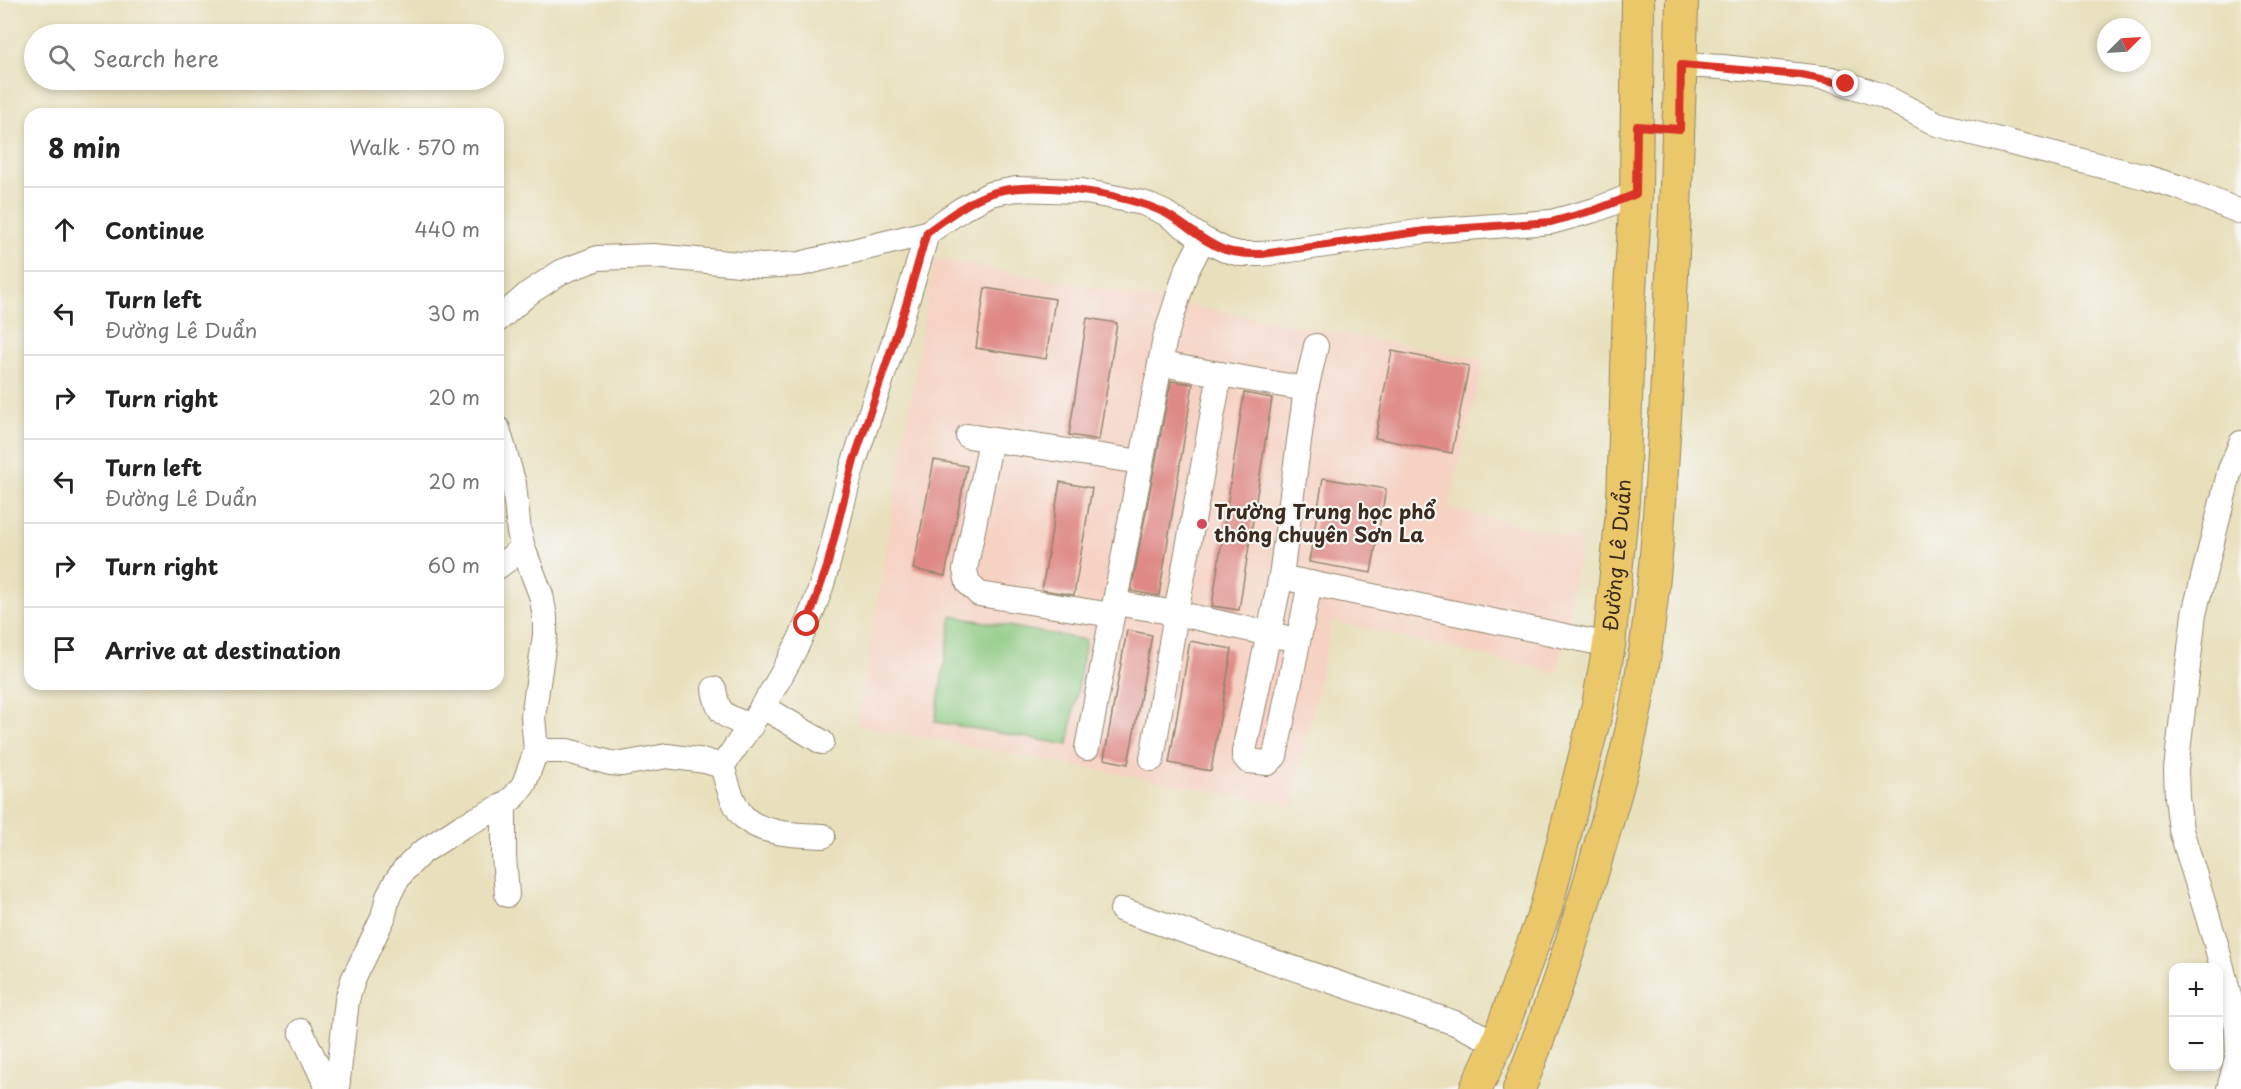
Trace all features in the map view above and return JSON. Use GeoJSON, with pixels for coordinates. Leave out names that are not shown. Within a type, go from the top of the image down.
{"type":"FeatureCollection","features":[{"type":"Feature","properties":{"kind":"main road","name":"Đường Lê Duẩn"},"geometry":{"type":"LineString","coordinates":[[1476,1089],[1497,1043],[1546,908],[1598,705],[1609,645],[1623,501],[1629,304],[1636,194],[1638,0]]}},
{"type":"Feature","properties":{"kind":"main road","name":"Đường Lê Duẩn"},"geometry":{"type":"LineString","coordinates":[[1519,1089],[1545,1023],[1578,923],[1633,724],[1645,657],[1657,546],[1680,129],[1682,0]]}},
{"type":"Feature","properties":{"kind":"main road"},"geometry":{"type":"LineString","coordinates":[[1637,126],[1680,129]]}},
{"type":"Feature","properties":{"kind":"street"},"geometry":{"type":"LineString","coordinates":[[1681,65],[1745,69],[1832,80],[1883,96],[1937,124],[2145,177],[2181,188],[2241,212]]}},
{"type":"Feature","properties":{"kind":"street"},"geometry":{"type":"LineString","coordinates":[[504,315],[529,293],[561,272],[598,258],[630,255],[762,266],[800,264],[927,232],[962,208],[990,194],[1016,189],[1082,191],[1143,203],[1165,213],[1203,239],[1225,250],[1240,254],[1262,254],[1425,231],[1551,222],[1595,210],[1636,194]]}},
{"type":"Feature","properties":{"kind":"street"},"geometry":{"type":"LineString","coordinates":[[722,766],[757,716],[784,671],[807,624],[819,592],[853,463],[906,305],[927,232]]}},
{"type":"Feature","properties":{"kind":"street"},"geometry":{"type":"LineString","coordinates":[[1088,748],[1160,364],[1175,303],[1186,272],[1203,239]]}},
{"type":"Feature","properties":{"kind":"street"},"geometry":{"type":"LineString","coordinates":[[1310,583],[1274,759],[1268,763],[1248,760],[1244,756],[1244,751],[1281,576],[1306,389],[1316,346]]}},
{"type":"Feature","properties":{"kind":"street"},"geometry":{"type":"LineString","coordinates":[[1160,364],[1306,389]]}},
{"type":"Feature","properties":{"kind":"street"},"geometry":{"type":"LineString","coordinates":[[1152,759],[1176,612],[1220,374]]}},
{"type":"Feature","properties":{"kind":"street"},"geometry":{"type":"LineString","coordinates":[[1141,462],[979,438],[964,570],[968,583],[979,594],[1114,609],[1176,612],[1298,640]]}},
{"type":"Feature","properties":{"kind":"street"},"geometry":{"type":"LineString","coordinates":[[2229,1089],[2238,1054],[2237,1027],[2216,944],[2181,830],[2176,769],[2194,614],[2230,470],[2241,443]]}},
{"type":"Feature","properties":{"kind":"street"},"geometry":{"type":"LineString","coordinates":[[337,1089],[347,1000],[353,980],[383,918],[388,897],[395,883],[421,853],[461,827],[504,805],[515,796],[524,784],[536,751],[533,717],[545,635],[545,616],[541,595],[519,532],[514,484],[504,450]]}},
{"type":"Feature","properties":{"kind":"street"},"geometry":{"type":"LineString","coordinates":[[504,562],[523,548]]}},
{"type":"Feature","properties":{"kind":"street"},"geometry":{"type":"LineString","coordinates":[[1281,576],[1609,645]]}},
{"type":"Feature","properties":{"kind":"street"},"geometry":{"type":"LineString","coordinates":[[714,689],[716,705],[722,715],[757,716],[822,742]]}},
{"type":"Feature","properties":{"kind":"street"},"geometry":{"type":"LineString","coordinates":[[1255,698],[1284,704]]}},
{"type":"Feature","properties":{"kind":"street"},"geometry":{"type":"LineString","coordinates":[[536,751],[568,751],[610,763],[622,764],[667,756],[705,761],[722,766]]}},
{"type":"Feature","properties":{"kind":"street"},"geometry":{"type":"LineString","coordinates":[[722,766],[731,796],[742,815],[753,824],[792,835],[823,836]]}},
{"type":"Feature","properties":{"kind":"street"},"geometry":{"type":"LineString","coordinates":[[504,805],[507,896]]}},
{"type":"Feature","properties":{"kind":"street"},"geometry":{"type":"LineString","coordinates":[[1122,910],[1455,1023],[1497,1043]]}},
{"type":"Feature","properties":{"kind":"street"},"geometry":{"type":"LineString","coordinates":[[301,1031],[328,1089]]}},
{"type":"Feature","properties":{"kind":"shaded area","name":"Trường Trung học phổ thông chuyên Sơn La"},"geometry":{"type":"Polygon","coordinates":[[[934,258],[1484,360],[1448,507],[1581,541],[1557,673],[1332,621],[1292,806],[857,725],[934,258]]]}},
{"type":"Feature","properties":{"kind":"green space"},"geometry":{"type":"Polygon","coordinates":[[[952,616],[1086,640],[1068,745],[935,722],[952,616]]]}},
{"type":"Feature","properties":{"kind":"building"},"geometry":{"type":"Polygon","coordinates":[[[985,288],[1055,299],[1046,359],[976,348],[985,288]]]}},
{"type":"Feature","properties":{"kind":"building"},"geometry":{"type":"Polygon","coordinates":[[[1087,318],[1117,323],[1099,440],[1069,435],[1087,318]]]}},
{"type":"Feature","properties":{"kind":"building"},"geometry":{"type":"Polygon","coordinates":[[[1392,351],[1469,366],[1452,453],[1375,438],[1392,351]]]}},
{"type":"Feature","properties":{"kind":"building"},"geometry":{"type":"Polygon","coordinates":[[[1171,381],[1193,384],[1159,596],[1131,591],[1171,381]]]}},
{"type":"Feature","properties":{"kind":"building"},"geometry":{"type":"Polygon","coordinates":[[[1244,393],[1272,398],[1239,610],[1212,606],[1244,393]]]}},
{"type":"Feature","properties":{"kind":"building"},"geometry":{"type":"Polygon","coordinates":[[[934,460],[967,466],[945,576],[913,569],[934,460]]]}},
{"type":"Feature","properties":{"kind":"building"},"geometry":{"type":"Polygon","coordinates":[[[1323,478],[1386,489],[1371,573],[1309,562],[1323,478]]]}},
{"type":"Feature","properties":{"kind":"building"},"geometry":{"type":"Polygon","coordinates":[[[1060,482],[1092,488],[1074,595],[1042,590],[1060,482]]]}},
{"type":"Feature","properties":{"kind":"building"},"geometry":{"type":"Polygon","coordinates":[[[1127,630],[1152,635],[1128,764],[1104,759],[1127,630]]]}},
{"type":"Feature","properties":{"kind":"building"},"geometry":{"type":"Polygon","coordinates":[[[1190,641],[1232,649],[1211,771],[1169,763],[1190,641]]]}},
{"type":"Feature","properties":{"kind":"place","name":"Trường Trung học phổ thông chuyên Sơn La"},"geometry":{"type":"Point","coordinates":[1202,524]}},
{"type":"Feature","properties":{"kind":"route"},"geometry":{"type":"LineString","coordinates":[[807,624],[827,567],[853,463],[866,430],[927,232],[975,201],[990,194],[1016,189],[1082,191],[1118,197],[1143,203],[1165,213],[1203,239],[1225,250],[1240,254],[1262,254],[1444,229],[1551,222],[1574,217],[1636,194],[1637,126],[1680,129],[1681,65],[1801,75],[1846,84]]}}]}
